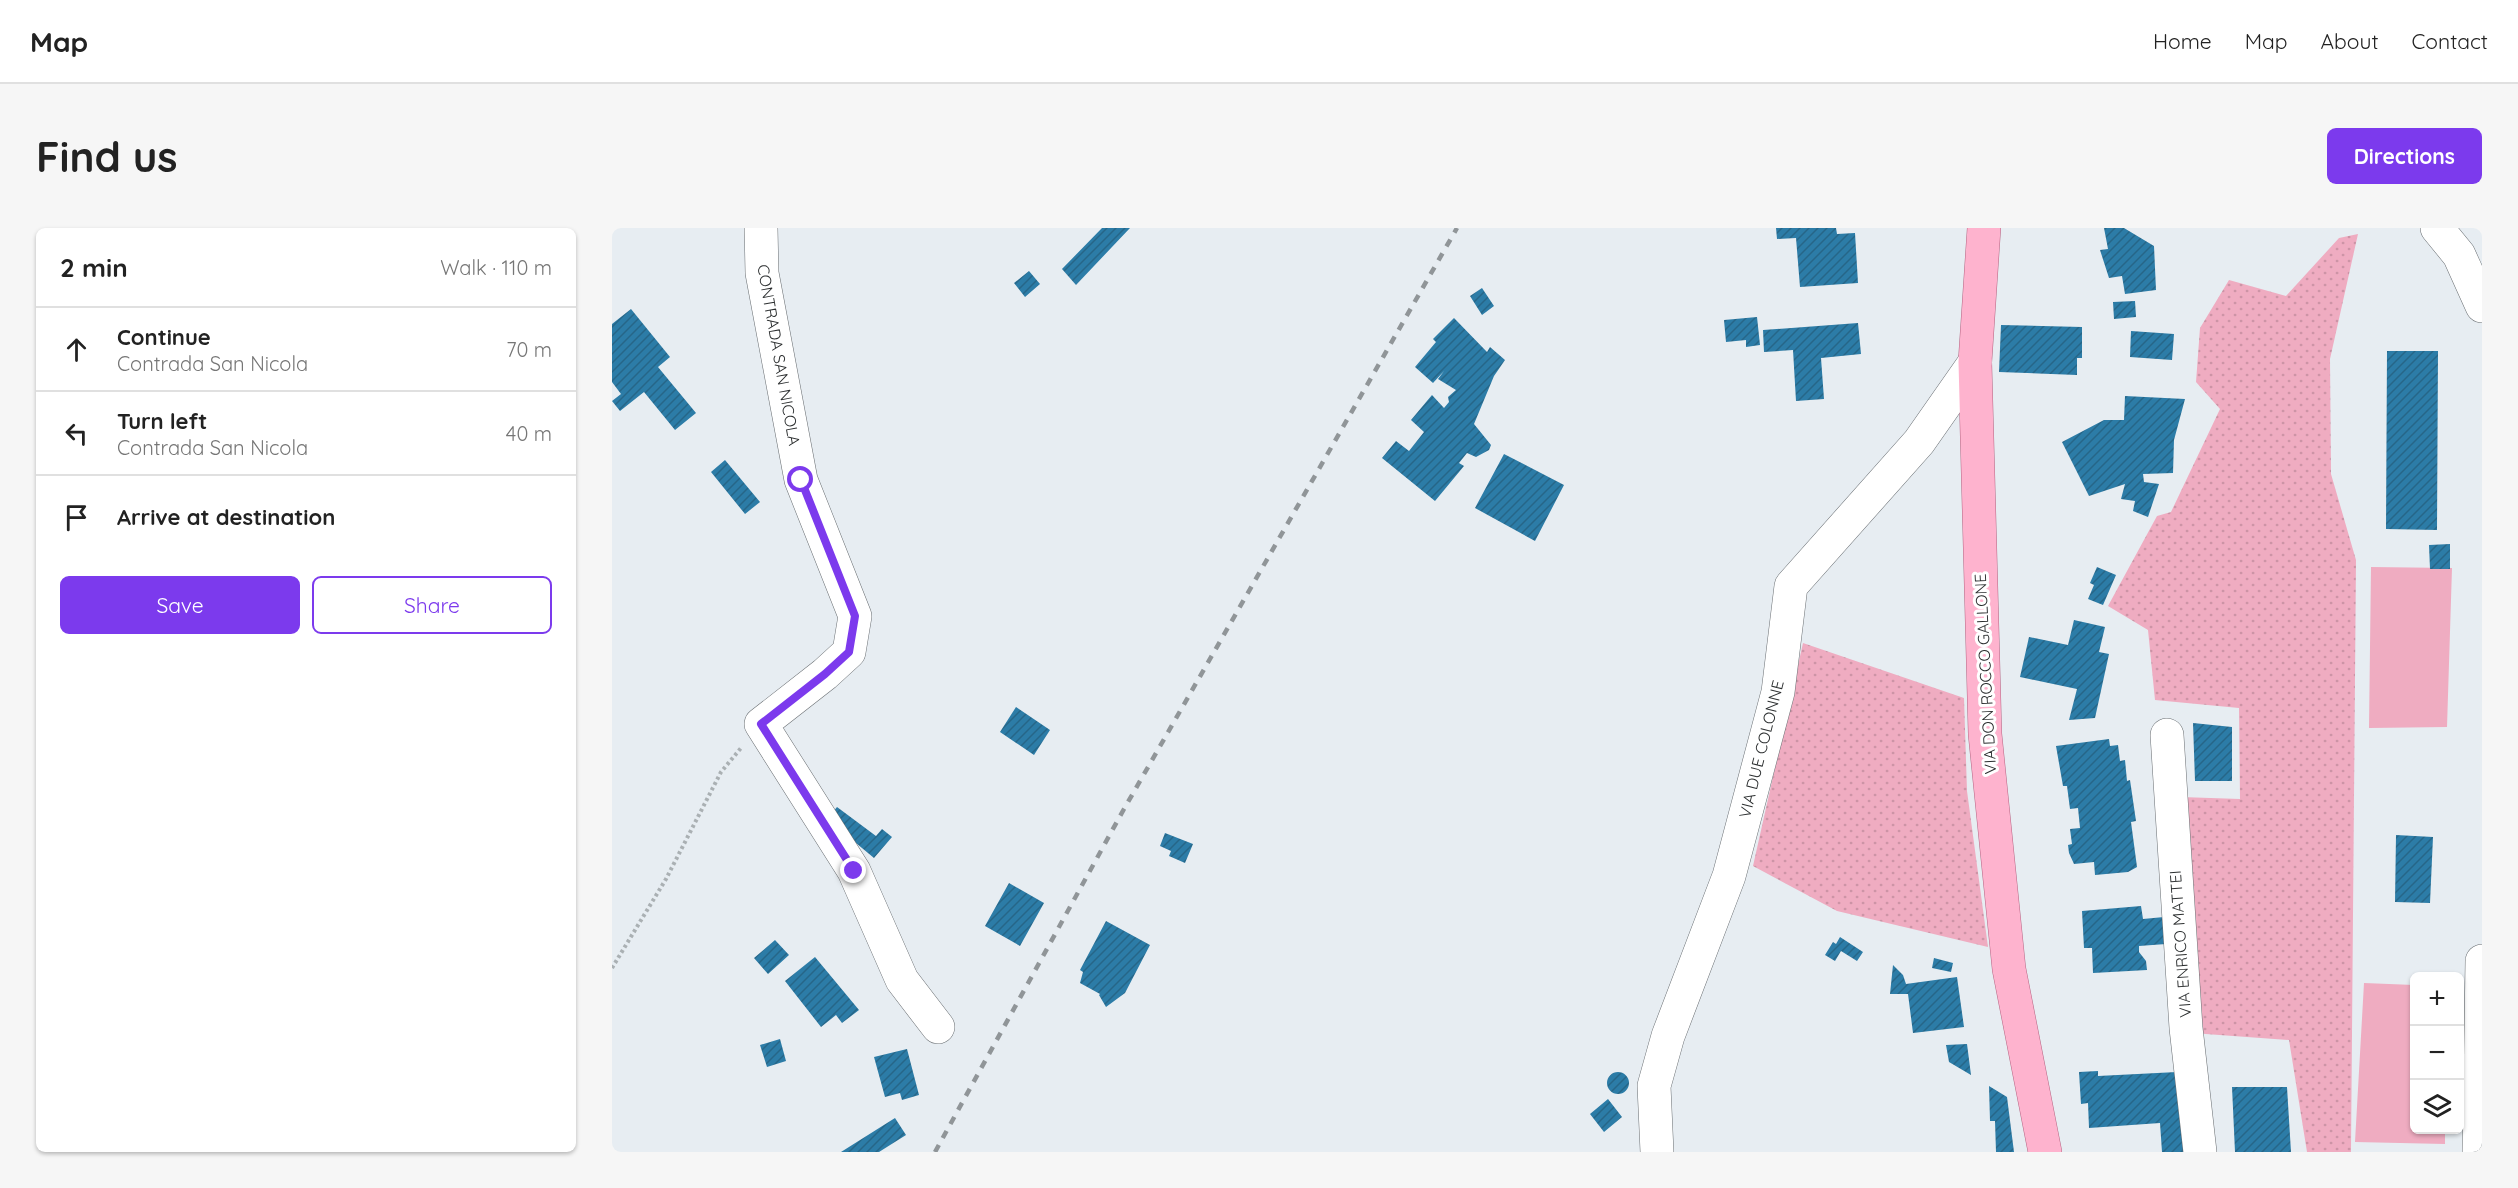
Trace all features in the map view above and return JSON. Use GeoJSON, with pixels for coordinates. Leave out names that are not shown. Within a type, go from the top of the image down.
{"type":"FeatureCollection","features":[{"type":"Feature","properties":{"kind":"main road","name":"VIA DON ROCCO GALLONE"},"geometry":{"type":"LineString","coordinates":[[1984,228],[1974,362],[1985,734],[2009,969],[2045,1152]]}},
{"type":"Feature","properties":{"kind":"street","name":"CONTRADA SAN NICOLA"},"geometry":{"type":"LineString","coordinates":[[761,228],[762,273],[801,480],[855,616],[849,652],[825,674],[761,724]]}},
{"type":"Feature","properties":{"kind":"street"},"geometry":{"type":"LineString","coordinates":[[2437,228],[2459,255],[2482,306]]}},
{"type":"Feature","properties":{"kind":"street","name":"VIA DUE COLONNE"},"geometry":{"type":"LineString","coordinates":[[1656,1152],[1654,1086],[1668,1036],[1729,876],[1778,692],[1791,586],[1919,442],[1974,362]]}},
{"type":"Feature","properties":{"kind":"street"},"geometry":{"type":"LineString","coordinates":[[761,724],[854,871],[902,980],[938,1027]]}},
{"type":"Feature","properties":{"kind":"street","name":"VIA ENRICO MATTEI"},"geometry":{"type":"LineString","coordinates":[[2167,735],[2186,1028],[2200,1152]]}},
{"type":"Feature","properties":{"kind":"street"},"geometry":{"type":"LineString","coordinates":[[2479,1152],[2482,961]]}},
{"type":"Feature","properties":{"kind":"path"},"geometry":{"type":"LineString","coordinates":[[612,968],[666,879],[721,772],[761,724]]}},
{"type":"Feature","properties":{"kind":"shaded area"},"geometry":{"type":"Polygon","coordinates":[[[2358,234],[2330,359],[2331,474],[2356,560],[2351,1152],[2307,1152],[2289,1040],[2192,1033],[2181,797],[2240,799],[2239,708],[2155,700],[2148,630],[2108,606],[2157,516],[2171,512],[2220,409],[2196,382],[2200,328],[2229,280],[2286,296],[2339,238],[2358,234]]]}},
{"type":"Feature","properties":{"kind":"shaded area"},"geometry":{"type":"Polygon","coordinates":[[[2371,567],[2452,568],[2447,727],[2369,728],[2371,567]]]}},
{"type":"Feature","properties":{"kind":"shaded area"},"geometry":{"type":"Polygon","coordinates":[[[1803,643],[1964,698],[1967,791],[1988,947],[1837,911],[1753,866],[1803,643]]]}},
{"type":"Feature","properties":{"kind":"shaded area"},"geometry":{"type":"Polygon","coordinates":[[[2364,983],[2410,985],[2410,1134],[2445,1134],[2445,1144],[2355,1142],[2364,983]]]}},
{"type":"Feature","properties":{"kind":"building"},"geometry":{"type":"Polygon","coordinates":[[[1102,228],[1130,228],[1076,285],[1062,269],[1102,228]]]}},
{"type":"Feature","properties":{"kind":"building"},"geometry":{"type":"Polygon","coordinates":[[[1776,228],[1836,228],[1837,234],[1855,233],[1858,283],[1800,287],[1796,238],[1777,239],[1776,228]]]}},
{"type":"Feature","properties":{"kind":"building"},"geometry":{"type":"Polygon","coordinates":[[[2104,228],[2124,228],[2154,246],[2156,290],[2125,294],[2122,276],[2109,278],[2100,250],[2108,249],[2104,228]]]}},
{"type":"Feature","properties":{"kind":"building"},"geometry":{"type":"Polygon","coordinates":[[[1029,271],[1040,284],[1025,297],[1014,283],[1029,271]]]}},
{"type":"Feature","properties":{"kind":"building"},"geometry":{"type":"Polygon","coordinates":[[[1482,288],[1494,306],[1482,315],[1470,296],[1482,288]]]}},
{"type":"Feature","properties":{"kind":"building"},"geometry":{"type":"Polygon","coordinates":[[[2135,301],[2136,317],[2114,319],[2113,302],[2135,301]]]}},
{"type":"Feature","properties":{"kind":"building"},"geometry":{"type":"Polygon","coordinates":[[[631,309],[670,357],[658,367],[696,413],[675,430],[644,392],[620,411],[612,401],[621,394],[612,382],[612,324],[631,309]]]}},
{"type":"Feature","properties":{"kind":"building"},"geometry":{"type":"Polygon","coordinates":[[[1757,317],[1760,345],[1746,347],[1746,340],[1726,342],[1724,320],[1757,317]]]}},
{"type":"Feature","properties":{"kind":"building"},"geometry":{"type":"Polygon","coordinates":[[[1454,318],[1487,352],[1490,347],[1505,360],[1494,376],[1474,424],[1491,445],[1489,450],[1476,457],[1467,453],[1459,463],[1464,466],[1435,501],[1382,458],[1396,441],[1409,451],[1424,432],[1411,420],[1432,395],[1444,408],[1449,402],[1448,397],[1456,390],[1438,379],[1444,371],[1433,383],[1415,367],[1436,342],[1433,339],[1454,318]]]}},
{"type":"Feature","properties":{"kind":"building"},"geometry":{"type":"Polygon","coordinates":[[[1858,323],[1861,354],[1821,358],[1824,399],[1796,401],[1793,350],[1764,352],[1763,330],[1858,323]]]}},
{"type":"Feature","properties":{"kind":"building"},"geometry":{"type":"Polygon","coordinates":[[[2001,325],[2082,327],[2082,358],[2077,358],[2077,375],[1999,372],[2001,325]]]}},
{"type":"Feature","properties":{"kind":"building"},"geometry":{"type":"Polygon","coordinates":[[[2131,331],[2174,334],[2172,360],[2130,357],[2131,331]]]}},
{"type":"Feature","properties":{"kind":"building"},"geometry":{"type":"Polygon","coordinates":[[[2387,351],[2438,351],[2437,530],[2386,529],[2387,351]]]}},
{"type":"Feature","properties":{"kind":"building"},"geometry":{"type":"Polygon","coordinates":[[[2125,396],[2185,399],[2174,440],[2173,473],[2143,474],[2144,482],[2159,484],[2148,517],[2133,511],[2135,501],[2121,499],[2125,484],[2089,496],[2062,442],[2104,420],[2124,420],[2125,396]]]}},
{"type":"Feature","properties":{"kind":"building"},"geometry":{"type":"Polygon","coordinates":[[[1504,454],[1564,485],[1535,541],[1475,508],[1504,454]]]}},
{"type":"Feature","properties":{"kind":"building"},"geometry":{"type":"Polygon","coordinates":[[[725,460],[760,502],[745,514],[711,472],[725,460]]]}},
{"type":"Feature","properties":{"kind":"building"},"geometry":{"type":"Polygon","coordinates":[[[2450,544],[2450,569],[2430,569],[2429,545],[2450,544]]]}},
{"type":"Feature","properties":{"kind":"building"},"geometry":{"type":"Polygon","coordinates":[[[2097,567],[2116,575],[2103,605],[2088,599],[2094,585],[2090,583],[2097,567]]]}},
{"type":"Feature","properties":{"kind":"building"},"geometry":{"type":"Polygon","coordinates":[[[2074,620],[2105,627],[2099,652],[2109,654],[2095,718],[2069,720],[2077,689],[2020,677],[2029,637],[2068,645],[2074,620]]]}},
{"type":"Feature","properties":{"kind":"building"},"geometry":{"type":"Polygon","coordinates":[[[1016,707],[1050,730],[1034,755],[1000,732],[1016,707]]]}},
{"type":"Feature","properties":{"kind":"building"},"geometry":{"type":"Polygon","coordinates":[[[2193,723],[2232,727],[2232,781],[2195,781],[2193,723]]]}},
{"type":"Feature","properties":{"kind":"building"},"geometry":{"type":"Polygon","coordinates":[[[2109,739],[2110,746],[2118,745],[2120,761],[2125,760],[2127,781],[2130,780],[2136,821],[2131,822],[2137,867],[2128,872],[2095,875],[2094,862],[2074,864],[2069,853],[2068,845],[2072,844],[2070,829],[2080,828],[2078,808],[2070,809],[2067,786],[2063,786],[2056,746],[2109,739]]]}},
{"type":"Feature","properties":{"kind":"building"},"geometry":{"type":"Polygon","coordinates":[[[837,807],[876,836],[882,829],[892,837],[874,858],[827,819],[837,807]]]}},
{"type":"Feature","properties":{"kind":"building"},"geometry":{"type":"Polygon","coordinates":[[[1165,833],[1193,844],[1185,863],[1169,856],[1171,851],[1160,846],[1165,833]]]}},
{"type":"Feature","properties":{"kind":"building"},"geometry":{"type":"Polygon","coordinates":[[[2396,835],[2433,837],[2430,903],[2395,902],[2396,835]]]}},
{"type":"Feature","properties":{"kind":"building"},"geometry":{"type":"Polygon","coordinates":[[[1009,883],[1044,903],[1020,946],[985,926],[1009,883]]]}},
{"type":"Feature","properties":{"kind":"building"},"geometry":{"type":"Polygon","coordinates":[[[2141,906],[2143,919],[2164,917],[2166,944],[2139,946],[2139,952],[2146,961],[2147,970],[2093,973],[2092,948],[2084,948],[2082,911],[2141,906]]]}},
{"type":"Feature","properties":{"kind":"building"},"geometry":{"type":"Polygon","coordinates":[[[1106,921],[1150,945],[1125,993],[1106,1007],[1100,994],[1080,983],[1083,972],[1080,970],[1106,921]]]}},
{"type":"Feature","properties":{"kind":"building"},"geometry":{"type":"Polygon","coordinates":[[[1840,937],[1863,952],[1857,961],[1841,951],[1835,961],[1825,955],[1833,942],[1836,944],[1840,937]]]}},
{"type":"Feature","properties":{"kind":"building"},"geometry":{"type":"Polygon","coordinates":[[[775,940],[789,955],[768,974],[754,958],[775,940]]]}},
{"type":"Feature","properties":{"kind":"building"},"geometry":{"type":"Polygon","coordinates":[[[815,957],[859,1010],[842,1023],[836,1015],[821,1027],[785,981],[815,957]]]}},
{"type":"Feature","properties":{"kind":"building"},"geometry":{"type":"Polygon","coordinates":[[[1934,958],[1953,963],[1951,972],[1932,968],[1934,958]]]}},
{"type":"Feature","properties":{"kind":"building"},"geometry":{"type":"Polygon","coordinates":[[[1893,965],[1903,975],[1906,984],[1957,977],[1964,1027],[1913,1033],[1908,994],[1890,994],[1893,965]]]}},
{"type":"Feature","properties":{"kind":"building"},"geometry":{"type":"Polygon","coordinates":[[[780,1039],[786,1061],[767,1067],[760,1045],[780,1039]]]}},
{"type":"Feature","properties":{"kind":"building"},"geometry":{"type":"Polygon","coordinates":[[[1967,1044],[1971,1075],[1949,1062],[1946,1045],[1967,1044]]]}},
{"type":"Feature","properties":{"kind":"building"},"geometry":{"type":"Polygon","coordinates":[[[907,1049],[919,1095],[902,1100],[900,1093],[885,1097],[874,1057],[907,1049]]]}},
{"type":"Feature","properties":{"kind":"building"},"geometry":{"type":"Polygon","coordinates":[[[2098,1071],[2098,1076],[2177,1072],[2186,1152],[2162,1152],[2160,1123],[2089,1128],[2088,1103],[2081,1104],[2079,1072],[2098,1071]]]}},
{"type":"Feature","properties":{"kind":"building"},"geometry":{"type":"Polygon","coordinates":[[[1618,1072],[1626,1075],[1629,1083],[1626,1091],[1618,1094],[1610,1091],[1607,1083],[1610,1075],[1618,1072]]]}},
{"type":"Feature","properties":{"kind":"building"},"geometry":{"type":"Polygon","coordinates":[[[1989,1086],[2007,1097],[2014,1152],[1996,1152],[1995,1121],[1990,1121],[1989,1086]]]}},
{"type":"Feature","properties":{"kind":"building"},"geometry":{"type":"Polygon","coordinates":[[[2232,1087],[2287,1087],[2291,1152],[2235,1152],[2232,1087]]]}},
{"type":"Feature","properties":{"kind":"building"},"geometry":{"type":"Polygon","coordinates":[[[1608,1099],[1622,1117],[1604,1132],[1590,1114],[1608,1099]]]}},
{"type":"Feature","properties":{"kind":"building"},"geometry":{"type":"Polygon","coordinates":[[[895,1118],[906,1135],[879,1152],[841,1152],[895,1118]]]}},
{"type":"Feature","properties":{"kind":"railway"},"geometry":{"type":"LineString","coordinates":[[935,1152],[1124,809],[1457,228]]}},
{"type":"Feature","properties":{"kind":"route"},"geometry":{"type":"LineString","coordinates":[[801,480],[855,616],[849,652],[825,674],[761,724],[854,871]]}}]}
